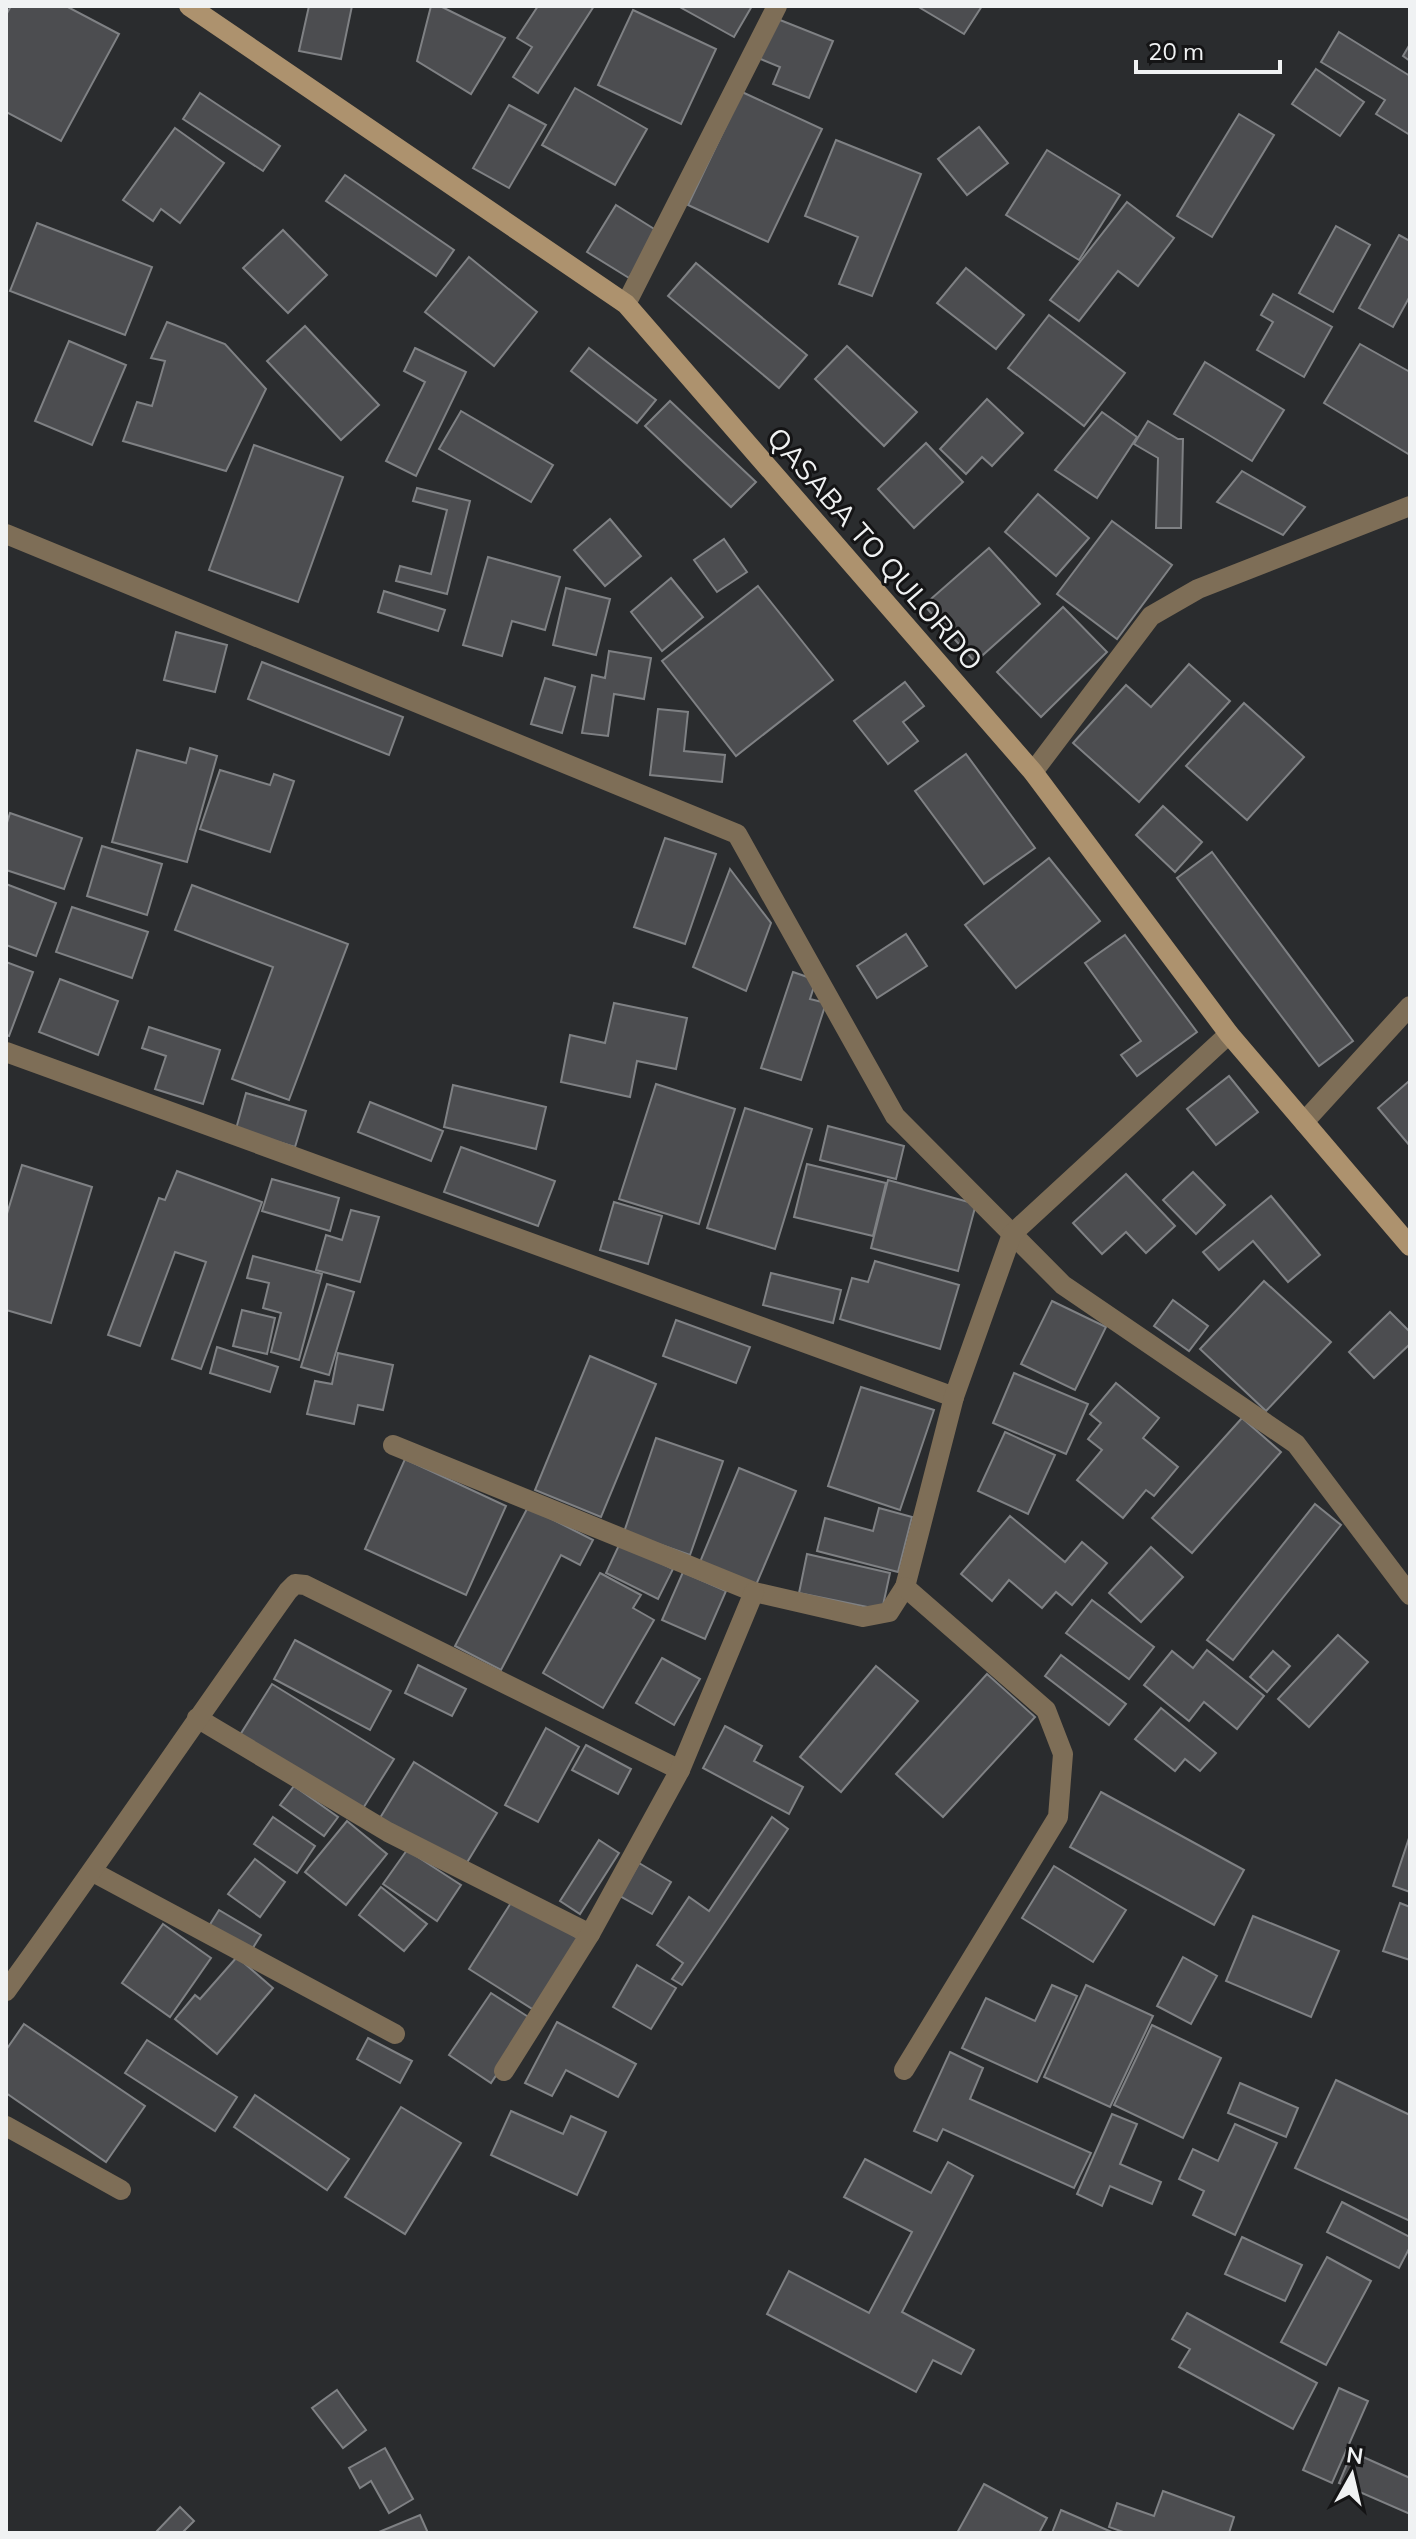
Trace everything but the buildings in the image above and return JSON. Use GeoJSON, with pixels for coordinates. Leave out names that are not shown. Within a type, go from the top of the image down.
{"type":"FeatureCollection","features":[{"type":"Feature","properties":{"kind":"street","name":"QASABA TO QULORDO"},"geometry":{"type":"LineString","coordinates":[[189,6],[626,304],[1033,772],[1229,1034],[1410,1246]]}},
{"type":"Feature","properties":{"kind":"street"},"geometry":{"type":"LineString","coordinates":[[626,304],[777,6]]}},
{"type":"Feature","properties":{"kind":"street"},"geometry":{"type":"LineString","coordinates":[[1033,772],[1151,616],[1198,589],[1410,506]]}},
{"type":"Feature","properties":{"kind":"street"},"geometry":{"type":"LineString","coordinates":[[6,534],[737,834],[895,1116],[1063,1285],[1296,1444],[1410,1595]]}},
{"type":"Feature","properties":{"kind":"street"},"geometry":{"type":"LineString","coordinates":[[1304,1122],[1410,1006]]}},
{"type":"Feature","properties":{"kind":"street"},"geometry":{"type":"LineString","coordinates":[[393,1445],[754,1592],[863,1617],[889,1612],[905,1587],[954,1397],[1012,1234],[1229,1034]]}},
{"type":"Feature","properties":{"kind":"street"},"geometry":{"type":"LineString","coordinates":[[6,1052],[954,1397]]}},
{"type":"Feature","properties":{"kind":"street"},"geometry":{"type":"LineString","coordinates":[[6,1991],[295,1584],[305,1585],[680,1770]]}},
{"type":"Feature","properties":{"kind":"street"},"geometry":{"type":"LineString","coordinates":[[904,2070],[1058,1817],[1063,1754],[1046,1710],[905,1587]]}},
{"type":"Feature","properties":{"kind":"street"},"geometry":{"type":"LineString","coordinates":[[504,2071],[590,1934],[680,1770],[754,1592]]}},
{"type":"Feature","properties":{"kind":"street"},"geometry":{"type":"LineString","coordinates":[[197,1718],[388,1832],[590,1934]]}},
{"type":"Feature","properties":{"kind":"street"},"geometry":{"type":"LineString","coordinates":[[93,1872],[395,2034]]}},
{"type":"Feature","properties":{"kind":"street"},"geometry":{"type":"LineString","coordinates":[[6,2126],[121,2190]]}}]}
